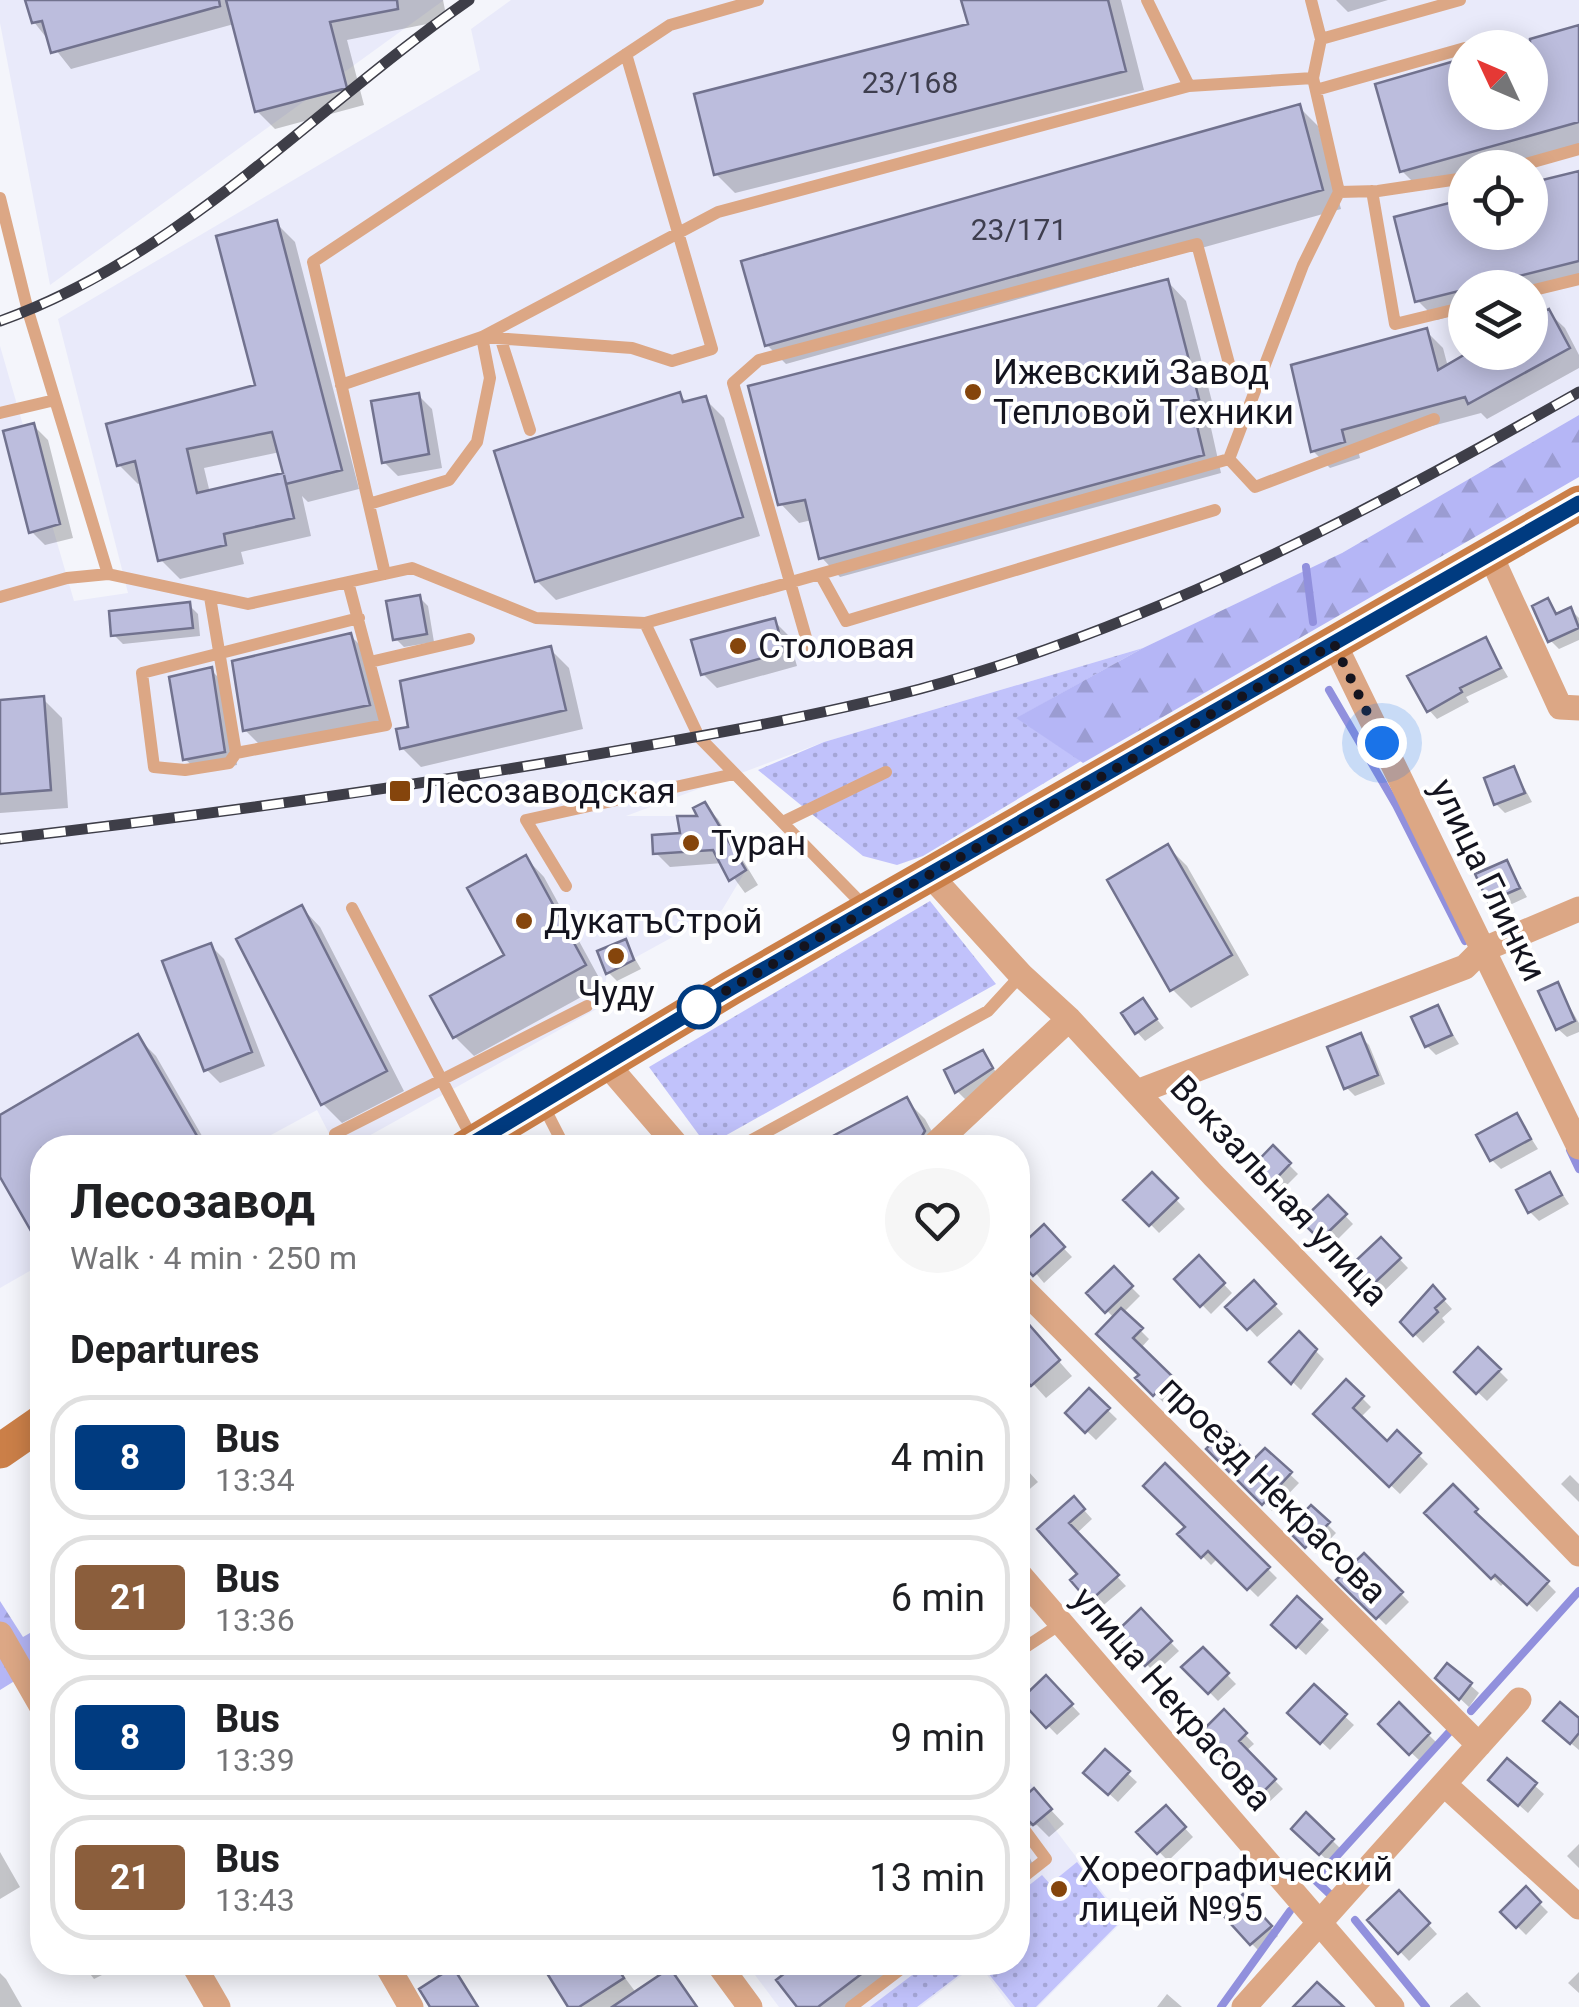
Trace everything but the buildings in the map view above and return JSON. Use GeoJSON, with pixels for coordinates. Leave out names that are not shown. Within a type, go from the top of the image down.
{"type":"FeatureCollection","features":[{"type":"Feature","properties":{"kind":"main road"},"geometry":{"type":"LineString","coordinates":[[486,1135],[605,1062],[1579,503]]}},
{"type":"Feature","properties":{"kind":"main road"},"geometry":{"type":"LineString","coordinates":[[0,1451],[30,1430]]}},
{"type":"Feature","properties":{"kind":"street"},"geometry":{"type":"LineString","coordinates":[[1490,554],[1560,707],[1579,708]]}},
{"type":"Feature","properties":{"kind":"street","name":"улица Глинки"},"geometry":{"type":"LineString","coordinates":[[1334,644],[1579,1147]]}},
{"type":"Feature","properties":{"kind":"street","name":"Вокзальная улица"},"geometry":{"type":"LineString","coordinates":[[930,875],[1021,975],[1069,1019],[1575,1542]]}},
{"type":"Feature","properties":{"kind":"street"},"geometry":{"type":"LineString","coordinates":[[1137,1092],[1465,967],[1482,950],[1579,909]]}},
{"type":"Feature","properties":{"kind":"street"},"geometry":{"type":"LineString","coordinates":[[946,1135],[1069,1019]]}},
{"type":"Feature","properties":{"kind":"street"},"geometry":{"type":"LineString","coordinates":[[605,1062],[667,1135]]}},
{"type":"Feature","properties":{"kind":"street","name":"проезд Некрасова"},"geometry":{"type":"LineString","coordinates":[[1030,1296],[1480,1746]]}},
{"type":"Feature","properties":{"kind":"street","name":"улица Некрасова"},"geometry":{"type":"LineString","coordinates":[[1030,1588],[1392,2007]]}},
{"type":"Feature","properties":{"kind":"street"},"geometry":{"type":"LineString","coordinates":[[0,1634],[30,1686]]}},
{"type":"Feature","properties":{"kind":"street"},"geometry":{"type":"LineString","coordinates":[[1244,2007],[1520,1700]]}},
{"type":"Feature","properties":{"kind":"street"},"geometry":{"type":"LineString","coordinates":[[1445,1786],[1579,1907]]}},
{"type":"Feature","properties":{"kind":"street"},"geometry":{"type":"LineString","coordinates":[[200,1975],[218,2007]]}},
{"type":"Feature","properties":{"kind":"street"},"geometry":{"type":"LineString","coordinates":[[393,1975],[411,2007]]}},
{"type":"Feature","properties":{"kind":"street"},"geometry":{"type":"LineString","coordinates":[[726,1975],[750,2007]]}},
{"type":"Feature","properties":{"kind":"lane"},"geometry":{"type":"LineString","coordinates":[[385,574],[312,262],[670,26],[758,0]]}},
{"type":"Feature","properties":{"kind":"lane"},"geometry":{"type":"LineString","coordinates":[[1147,0],[1189,86]]}},
{"type":"Feature","properties":{"kind":"lane"},"geometry":{"type":"LineString","coordinates":[[1229,459],[1303,265],[1339,192],[1315,84],[1321,39],[1311,0]]}},
{"type":"Feature","properties":{"kind":"lane"},"geometry":{"type":"LineString","coordinates":[[1321,39],[1460,0]]}},
{"type":"Feature","properties":{"kind":"lane"},"geometry":{"type":"LineString","coordinates":[[341,385],[482,337],[718,212],[1189,86],[1315,84],[1448,51]]}},
{"type":"Feature","properties":{"kind":"lane"},"geometry":{"type":"LineString","coordinates":[[482,337],[632,348],[672,361],[712,349],[626,54]]}},
{"type":"Feature","properties":{"kind":"lane"},"geometry":{"type":"LineString","coordinates":[[1548,158],[1579,149]]}},
{"type":"Feature","properties":{"kind":"lane"},"geometry":{"type":"LineString","coordinates":[[1339,192],[1448,180]]}},
{"type":"Feature","properties":{"kind":"lane"},"geometry":{"type":"LineString","coordinates":[[1372,191],[1395,324],[1448,311]]}},
{"type":"Feature","properties":{"kind":"lane"},"geometry":{"type":"LineString","coordinates":[[0,198],[6,248],[108,574]]}},
{"type":"Feature","properties":{"kind":"lane"},"geometry":{"type":"LineString","coordinates":[[809,648],[733,384],[759,360],[1197,244],[1231,370]]}},
{"type":"Feature","properties":{"kind":"lane"},"geometry":{"type":"LineString","coordinates":[[1548,287],[1579,279]]}},
{"type":"Feature","properties":{"kind":"lane"},"geometry":{"type":"LineString","coordinates":[[368,504],[449,480],[477,442],[490,378],[482,337]]}},
{"type":"Feature","properties":{"kind":"lane"},"geometry":{"type":"LineString","coordinates":[[501,340],[530,430]]}},
{"type":"Feature","properties":{"kind":"lane"},"geometry":{"type":"LineString","coordinates":[[0,413],[55,400]]}},
{"type":"Feature","properties":{"kind":"lane"},"geometry":{"type":"LineString","coordinates":[[1229,459],[1255,486],[1434,419]]}},
{"type":"Feature","properties":{"kind":"lane"},"geometry":{"type":"LineString","coordinates":[[0,597],[67,578],[108,574],[248,604],[412,568],[536,618],[645,624],[1229,459]]}},
{"type":"Feature","properties":{"kind":"lane"},"geometry":{"type":"LineString","coordinates":[[820,574],[846,621],[1215,510]]}},
{"type":"Feature","properties":{"kind":"lane"},"geometry":{"type":"LineString","coordinates":[[348,582],[359,618],[386,725],[236,753],[229,763],[185,770],[154,766],[142,673],[219,657],[359,618]]}},
{"type":"Feature","properties":{"kind":"lane"},"geometry":{"type":"LineString","coordinates":[[210,597],[236,753]]}},
{"type":"Feature","properties":{"kind":"lane"},"geometry":{"type":"LineString","coordinates":[[645,624],[698,737],[868,910]]}},
{"type":"Feature","properties":{"kind":"lane"},"geometry":{"type":"LineString","coordinates":[[370,662],[469,639]]}},
{"type":"Feature","properties":{"kind":"lane"},"geometry":{"type":"LineString","coordinates":[[782,822],[886,772]]}},
{"type":"Feature","properties":{"kind":"lane"},"geometry":{"type":"LineString","coordinates":[[566,886],[526,820],[734,774]]}},
{"type":"Feature","properties":{"kind":"lane"},"geometry":{"type":"LineString","coordinates":[[352,908],[466,1135]]}},
{"type":"Feature","properties":{"kind":"lane"},"geometry":{"type":"LineString","coordinates":[[761,1135],[988,1011],[1021,975]]}},
{"type":"Feature","properties":{"kind":"lane"},"geometry":{"type":"LineString","coordinates":[[334,1134],[587,1006]]}},
{"type":"Feature","properties":{"kind":"lane"},"geometry":{"type":"LineString","coordinates":[[540,1101],[558,1135]]}},
{"type":"Feature","properties":{"kind":"lane"},"geometry":{"type":"LineString","coordinates":[[1030,1644],[1059,1625]]}},
{"type":"Feature","properties":{"kind":"lane"},"geometry":{"type":"LineString","coordinates":[[1030,1837],[1046,1859],[1030,1872]]}},
{"type":"Feature","properties":{"kind":"lane"},"geometry":{"type":"LineString","coordinates":[[851,2007],[893,1975]]}},
{"type":"Feature","properties":{"kind":"shaded area"},"geometry":{"type":"Polygon","coordinates":[[[0,0],[444,0],[50,285],[0,23],[0,0]]]}},
{"type":"Feature","properties":{"kind":"shaded area"},"geometry":{"type":"Polygon","coordinates":[[[511,0],[1579,0],[1579,415],[1342,553],[1143,648],[824,742],[626,816],[713,816],[746,870],[722,910],[607,973],[602,1006],[371,1135],[330,1135],[317,1110],[271,1135],[30,1135],[30,1271],[0,1288],[0,346],[74,601],[128,593],[58,319],[480,70],[471,29],[511,0]]]}},
{"type":"Feature","properties":{"kind":"shaded area"},"geometry":{"type":"Polygon","coordinates":[[[1143,648],[1017,718],[1081,761],[923,856],[897,865],[863,856],[758,770],[824,742],[1143,648]]]}},
{"type":"Feature","properties":{"kind":"shaded area"},"geometry":{"type":"Polygon","coordinates":[[[930,901],[996,984],[727,1135],[699,1135],[649,1067],[930,901]]]}},
{"type":"Feature","properties":{"kind":"shaded area","name":"Хореографический лицей №95"},"geometry":{"type":"Polygon","coordinates":[[[1030,1782],[1052,1809],[1045,1816],[1124,1920],[1038,2007],[1011,2007],[987,1975],[1030,1975],[1030,1782]]]}},
{"type":"Feature","properties":{"kind":"shaded area"},"geometry":{"type":"Polygon","coordinates":[[[1077,1862],[1122,1920],[1036,2007],[1015,2007],[990,1975],[1030,1975],[1030,1884],[1042,1875],[1050,1884],[1077,1862]]]}},
{"type":"Feature","properties":{"kind":"shaded area","name":"Хореографический лицей №95"},"geometry":{"type":"Polygon","coordinates":[[[755,1975],[962,1975],[920,2007],[779,2007],[755,1975]]]}},
{"type":"Feature","properties":{"kind":"shaded area"},"geometry":{"type":"Polygon","coordinates":[[[912,1975],[959,1975],[917,2007],[870,2007],[912,1975]]]}},
{"type":"Feature","properties":{"kind":"green space"},"geometry":{"type":"Polygon","coordinates":[[[1579,415],[1579,477],[1083,763],[1016,718],[1143,648],[1342,553],[1579,415]]]}},
{"type":"Feature","properties":{"kind":"green space"},"geometry":{"type":"Polygon","coordinates":[[[0,1601],[23,1637],[30,1633],[30,1671],[0,1690],[0,1601]]]}},
{"type":"Feature","properties":{"kind":"waterway"},"geometry":{"type":"LineString","coordinates":[[1306,567],[1313,622]]}},
{"type":"Feature","properties":{"kind":"waterway"},"geometry":{"type":"LineString","coordinates":[[1329,690],[1396,805],[1465,941]]}},
{"type":"Feature","properties":{"kind":"waterway"},"geometry":{"type":"LineString","coordinates":[[1570,1150],[1579,1169]]}},
{"type":"Feature","properties":{"kind":"waterway"},"geometry":{"type":"LineString","coordinates":[[1471,1711],[1579,1591]]}},
{"type":"Feature","properties":{"kind":"waterway"},"geometry":{"type":"LineString","coordinates":[[1334,1898],[1315,1880],[1453,1728]]}},
{"type":"Feature","properties":{"kind":"waterway"},"geometry":{"type":"LineString","coordinates":[[1221,2007],[1290,1911]]}},
{"type":"Feature","properties":{"kind":"waterway"},"geometry":{"type":"LineString","coordinates":[[1355,1920],[1426,2007]]}},
{"type":"Feature","properties":{"kind":"railway"},"geometry":{"type":"LineString","coordinates":[[0,321],[66,293],[187,220],[469,0]]}},
{"type":"Feature","properties":{"kind":"railway"},"geometry":{"type":"LineString","coordinates":[[0,839],[498,771],[745,728],[920,689],[1007,663],[1176,599],[1340,522],[1579,392]]}},
{"type":"Feature","properties":{"kind":"bus line","name":"8"},"geometry":{"type":"LineString","coordinates":[[486,1135],[731,988],[1579,503]]}},
{"type":"Feature","properties":{"kind":"place","name":"Ижевский Завод Тепловой Техники"},"geometry":{"type":"Point","coordinates":[973,392]}},
{"type":"Feature","properties":{"kind":"place","name":"Столовая"},"geometry":{"type":"Point","coordinates":[738,646]}},
{"type":"Feature","properties":{"kind":"place","name":"Лесозаводская"},"geometry":{"type":"Point","coordinates":[400,791]}},
{"type":"Feature","properties":{"kind":"place","name":"Туран"},"geometry":{"type":"Point","coordinates":[691,843]}},
{"type":"Feature","properties":{"kind":"place","name":"ДукатъСтрой"},"geometry":{"type":"Point","coordinates":[524,921]}},
{"type":"Feature","properties":{"kind":"place","name":"Чуду"},"geometry":{"type":"Point","coordinates":[616,956]}},
{"type":"Feature","properties":{"kind":"place","name":"Хореографический лицей №95"},"geometry":{"type":"Point","coordinates":[1059,1889]}},
{"type":"Feature","properties":{"kind":"route"},"geometry":{"type":"LineString","coordinates":[[699,1007],[689,1012],[1334,644],[1382,743]]}}]}
